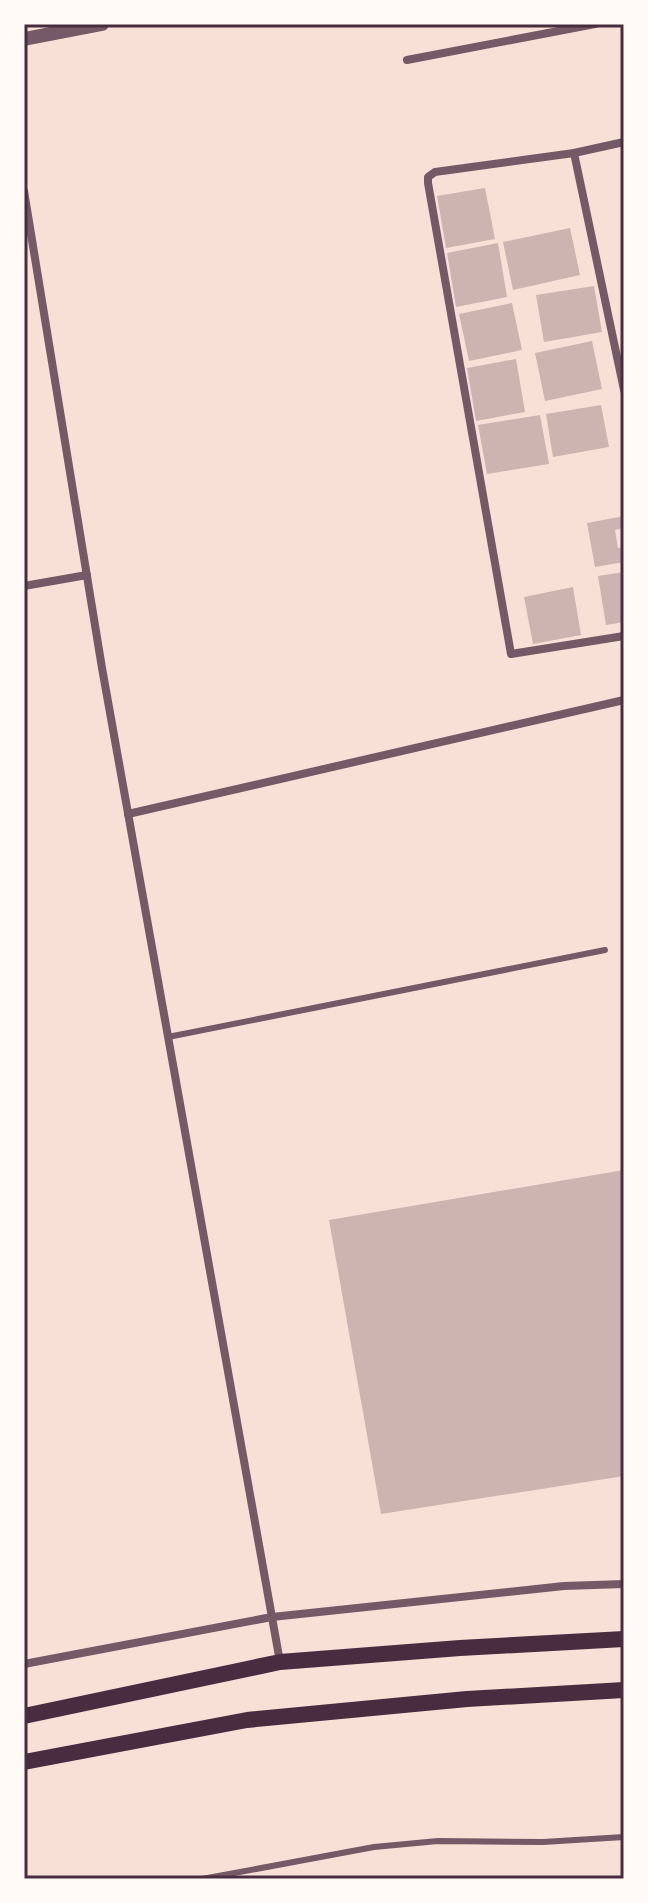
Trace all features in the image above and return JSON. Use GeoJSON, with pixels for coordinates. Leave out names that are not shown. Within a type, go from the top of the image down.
{"type":"FeatureCollection","features":[{"type":"Feature","properties":{"kind":"main road"},"geometry":{"type":"LineString","coordinates":[[24,1716],[280,1662],[624,1639]]}},
{"type":"Feature","properties":{"kind":"main road"},"geometry":{"type":"LineString","coordinates":[[24,1762],[247,1720],[467,1699],[624,1690]]}},
{"type":"Feature","properties":{"kind":"street"},"geometry":{"type":"LineString","coordinates":[[24,39],[102,24]]}},
{"type":"Feature","properties":{"kind":"street"},"geometry":{"type":"LineString","coordinates":[[407,60],[595,24]]}},
{"type":"Feature","properties":{"kind":"street"},"geometry":{"type":"LineString","coordinates":[[624,142],[574,153],[435,172],[428,177],[511,654],[624,636]]}},
{"type":"Feature","properties":{"kind":"street"},"geometry":{"type":"LineString","coordinates":[[574,153],[624,390]]}},
{"type":"Feature","properties":{"kind":"street"},"geometry":{"type":"LineString","coordinates":[[24,191],[128,814],[280,1662]]}},
{"type":"Feature","properties":{"kind":"street"},"geometry":{"type":"LineString","coordinates":[[24,586],[87,575]]}},
{"type":"Feature","properties":{"kind":"street"},"geometry":{"type":"LineString","coordinates":[[128,814],[624,700]]}},
{"type":"Feature","properties":{"kind":"street"},"geometry":{"type":"LineString","coordinates":[[24,1664],[272,1617],[564,1586],[624,1584]]}},
{"type":"Feature","properties":{"kind":"lane"},"geometry":{"type":"LineString","coordinates":[[168,1037],[605,950]]}},
{"type":"Feature","properties":{"kind":"lane"},"geometry":{"type":"LineString","coordinates":[[202,1879],[374,1847],[438,1841],[543,1842],[624,1837]]}},
{"type":"Feature","properties":{"kind":"building"},"geometry":{"type":"Polygon","coordinates":[[[485,188],[495,239],[446,248],[437,196],[485,188]]]}},
{"type":"Feature","properties":{"kind":"building"},"geometry":{"type":"Polygon","coordinates":[[[570,228],[580,275],[513,290],[503,242],[570,228]]]}},
{"type":"Feature","properties":{"kind":"building"},"geometry":{"type":"Polygon","coordinates":[[[498,243],[507,297],[456,307],[447,253],[498,243]]]}},
{"type":"Feature","properties":{"kind":"building"},"geometry":{"type":"Polygon","coordinates":[[[594,286],[602,332],[544,342],[536,295],[594,286]]]}},
{"type":"Feature","properties":{"kind":"building"},"geometry":{"type":"Polygon","coordinates":[[[512,303],[522,350],[469,361],[459,314],[512,303]]]}},
{"type":"Feature","properties":{"kind":"building"},"geometry":{"type":"Polygon","coordinates":[[[592,341],[602,389],[545,401],[535,353],[592,341]]]}},
{"type":"Feature","properties":{"kind":"building"},"geometry":{"type":"Polygon","coordinates":[[[516,359],[525,412],[476,421],[467,368],[516,359]]]}},
{"type":"Feature","properties":{"kind":"building"},"geometry":{"type":"Polygon","coordinates":[[[601,405],[609,447],[553,457],[546,414],[601,405]]]}},
{"type":"Feature","properties":{"kind":"building"},"geometry":{"type":"Polygon","coordinates":[[[540,415],[549,464],[487,474],[478,425],[540,415]]]}},
{"type":"Feature","properties":{"kind":"building"},"geometry":{"type":"Polygon","coordinates":[[[624,516],[624,528],[615,530],[618,548],[624,547],[624,562],[595,567],[587,523],[624,516]]]}},
{"type":"Feature","properties":{"kind":"building"},"geometry":{"type":"Polygon","coordinates":[[[624,572],[624,622],[606,625],[598,576],[624,572]]]}},
{"type":"Feature","properties":{"kind":"building"},"geometry":{"type":"Polygon","coordinates":[[[573,587],[581,635],[533,644],[524,597],[573,587]]]}},
{"type":"Feature","properties":{"kind":"building"},"geometry":{"type":"Polygon","coordinates":[[[624,1170],[624,1476],[381,1514],[329,1220],[624,1170]]]}}]}
